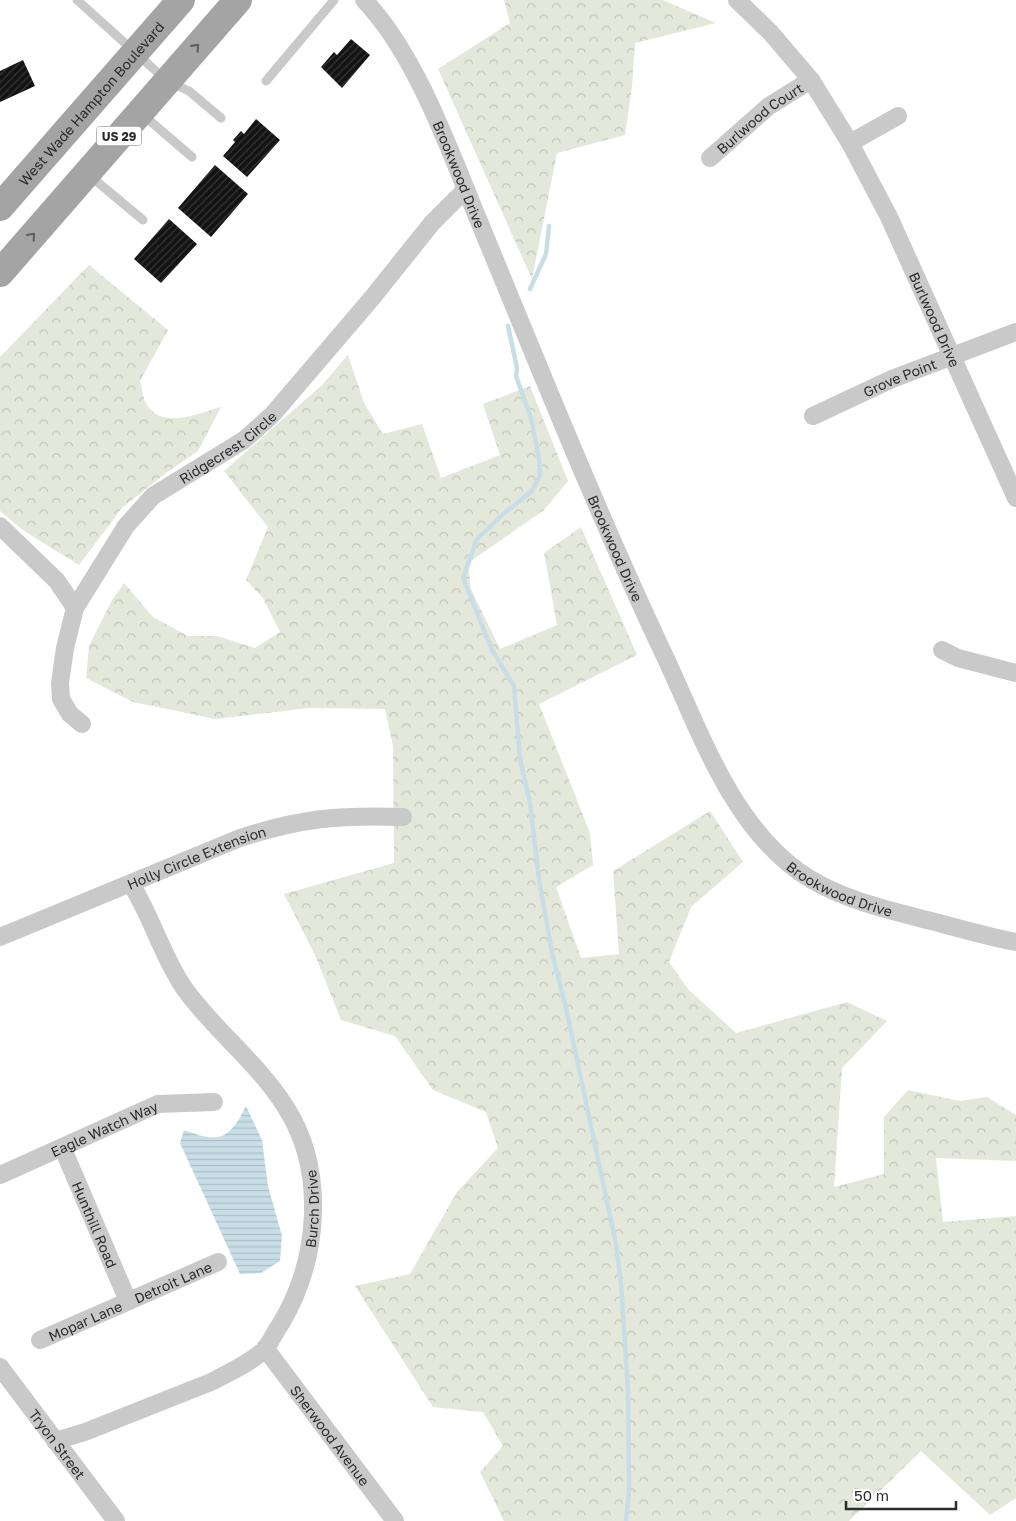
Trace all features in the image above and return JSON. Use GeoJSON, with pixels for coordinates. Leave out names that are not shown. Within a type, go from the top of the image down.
{"type":"FeatureCollection","features":[{"type":"Feature","properties":{"kind":"main road","name":"West Wade Hampton Boulevard"},"geometry":{"type":"LineString","coordinates":[[0,207],[181,0]]}},
{"type":"Feature","properties":{"kind":"main road","name":"US 29"},"geometry":{"type":"LineString","coordinates":[[0,273],[238,0]]}},
{"type":"Feature","properties":{"kind":"street","name":"Brookwood Drive"},"geometry":{"type":"LineString","coordinates":[[364,0],[384,25],[406,58],[466,189],[622,564],[713,759],[742,809],[778,854],[795,869],[829,890],[921,918],[1016,942]]}},
{"type":"Feature","properties":{"kind":"street","name":"Burlwood Drive"},"geometry":{"type":"LineString","coordinates":[[738,0],[770,32],[811,80],[850,143],[889,217],[1016,498]]}},
{"type":"Feature","properties":{"kind":"street","name":"Burlwood Court"},"geometry":{"type":"LineString","coordinates":[[710,158],[768,106],[811,80]]}},
{"type":"Feature","properties":{"kind":"street"},"geometry":{"type":"LineString","coordinates":[[850,143],[898,116]]}},
{"type":"Feature","properties":{"kind":"street","name":"Ridgecrest Circle"},"geometry":{"type":"LineString","coordinates":[[82,724],[70,714],[61,699],[60,683],[65,648],[75,608],[108,551],[141,508],[153,496],[244,440],[272,415],[372,298],[432,223],[466,189]]}},
{"type":"Feature","properties":{"kind":"street","name":"Grove Point"},"geometry":{"type":"LineString","coordinates":[[813,416],[875,386],[1016,332]]}},
{"type":"Feature","properties":{"kind":"street"},"geometry":{"type":"LineString","coordinates":[[0,526],[57,581],[75,608]]}},
{"type":"Feature","properties":{"kind":"street"},"geometry":{"type":"LineString","coordinates":[[942,650],[958,658],[1016,673]]}},
{"type":"Feature","properties":{"kind":"street","name":"Holly Circle Extension"},"geometry":{"type":"LineString","coordinates":[[0,937],[240,838],[278,826],[323,818],[403,817]]}},
{"type":"Feature","properties":{"kind":"street","name":"Burch Drive"},"geometry":{"type":"LineString","coordinates":[[55,1441],[85,1432],[211,1382],[230,1372],[265,1348],[296,1293],[309,1250],[313,1204],[310,1172],[305,1148],[294,1122],[277,1095],[183,986],[143,903],[131,884]]}},
{"type":"Feature","properties":{"kind":"street","name":"Eagle Watch Way"},"geometry":{"type":"LineString","coordinates":[[0,1176],[63,1149],[158,1104],[214,1102]]}},
{"type":"Feature","properties":{"kind":"street","name":"Hunthill Road"},"geometry":{"type":"LineString","coordinates":[[63,1149],[128,1302]]}},
{"type":"Feature","properties":{"kind":"street","name":"Detroit Lane"},"geometry":{"type":"LineString","coordinates":[[128,1302],[218,1262]]}},
{"type":"Feature","properties":{"kind":"street","name":"Mopar Lane"},"geometry":{"type":"LineString","coordinates":[[40,1340],[128,1302]]}},
{"type":"Feature","properties":{"kind":"street","name":"Sherwood Avenue"},"geometry":{"type":"LineString","coordinates":[[265,1348],[395,1521]]}},
{"type":"Feature","properties":{"kind":"street","name":"Tryon Street"},"geometry":{"type":"LineString","coordinates":[[0,1367],[116,1521]]}},
{"type":"Feature","properties":{"kind":"lane"},"geometry":{"type":"LineString","coordinates":[[77,0],[167,81],[189,91],[221,118]]}},
{"type":"Feature","properties":{"kind":"lane"},"geometry":{"type":"LineString","coordinates":[[266,81],[334,0]]}},
{"type":"Feature","properties":{"kind":"lane"},"geometry":{"type":"LineString","coordinates":[[140,112],[192,156]]}},
{"type":"Feature","properties":{"kind":"lane"},"geometry":{"type":"LineString","coordinates":[[86,174],[143,220]]}},
{"type":"Feature","properties":{"kind":"green space"},"geometry":{"type":"Polygon","coordinates":[[[504,0],[663,0],[716,23],[635,43],[632,86],[625,135],[557,153],[532,279],[438,69],[510,23],[504,0]]]}},
{"type":"Feature","properties":{"kind":"green space"},"geometry":{"type":"Polygon","coordinates":[[[89,265],[168,330],[140,381],[146,403],[154,413],[162,417],[182,418],[221,407],[198,451],[166,473],[122,508],[79,565],[24,531],[0,511],[0,357],[89,265]]]}},
{"type":"Feature","properties":{"kind":"green space"},"geometry":{"type":"Polygon","coordinates":[[[348,355],[364,403],[383,434],[422,424],[441,478],[500,455],[483,404],[530,386],[568,481],[544,510],[468,563],[471,589],[500,649],[557,625],[544,553],[581,527],[637,655],[539,704],[590,833],[593,865],[556,887],[581,958],[619,954],[613,871],[710,811],[743,862],[691,907],[669,962],[688,989],[736,1033],[847,1002],[887,1021],[842,1068],[834,1187],[884,1174],[884,1117],[908,1090],[960,1101],[987,1097],[1016,1115],[1016,1161],[936,1158],[943,1222],[1016,1216],[1016,1498],[990,1515],[921,1451],[849,1521],[504,1521],[480,1472],[503,1446],[483,1412],[433,1407],[355,1286],[410,1274],[457,1192],[498,1148],[486,1112],[433,1090],[395,1036],[341,1020],[315,955],[284,894],[394,863],[393,746],[385,709],[309,708],[216,719],[133,702],[86,678],[89,646],[111,602],[124,583],[153,617],[188,636],[217,636],[255,648],[280,632],[263,598],[246,580],[268,527],[224,471],[322,385],[348,355]]]}},
{"type":"Feature","properties":{"kind":"water"},"geometry":{"type":"Polygon","coordinates":[[[246,1106],[262,1140],[268,1186],[282,1236],[280,1261],[261,1273],[240,1274],[180,1143],[184,1130],[206,1137],[221,1136],[234,1126],[246,1106]]]}},
{"type":"Feature","properties":{"kind":"building"},"geometry":{"type":"Polygon","coordinates":[[[351,39],[370,55],[342,88],[321,67],[334,52],[337,55],[351,39]]]}},
{"type":"Feature","properties":{"kind":"building"},"geometry":{"type":"Polygon","coordinates":[[[23,60],[35,86],[0,102],[0,71],[23,60]]]}},
{"type":"Feature","properties":{"kind":"building"},"geometry":{"type":"Polygon","coordinates":[[[256,119],[280,140],[247,177],[223,156],[235,142],[233,140],[241,131],[244,134],[256,119]]]}},
{"type":"Feature","properties":{"kind":"building"},"geometry":{"type":"Polygon","coordinates":[[[215,165],[248,194],[211,237],[178,208],[215,165]]]}},
{"type":"Feature","properties":{"kind":"building"},"geometry":{"type":"Polygon","coordinates":[[[169,219],[197,244],[161,283],[134,259],[169,219]]]}},
{"type":"Feature","properties":{"kind":"waterway"},"geometry":{"type":"LineString","coordinates":[[530,289],[546,254],[549,226]]}},
{"type":"Feature","properties":{"kind":"waterway"},"geometry":{"type":"LineString","coordinates":[[508,326],[517,368],[516,376],[531,418],[539,459],[540,475],[532,491],[503,514],[477,539],[463,578],[492,650],[514,686],[520,759],[530,803],[539,879],[552,953],[566,1008],[616,1244],[621,1284],[628,1390],[629,1492],[626,1521]]}}]}
